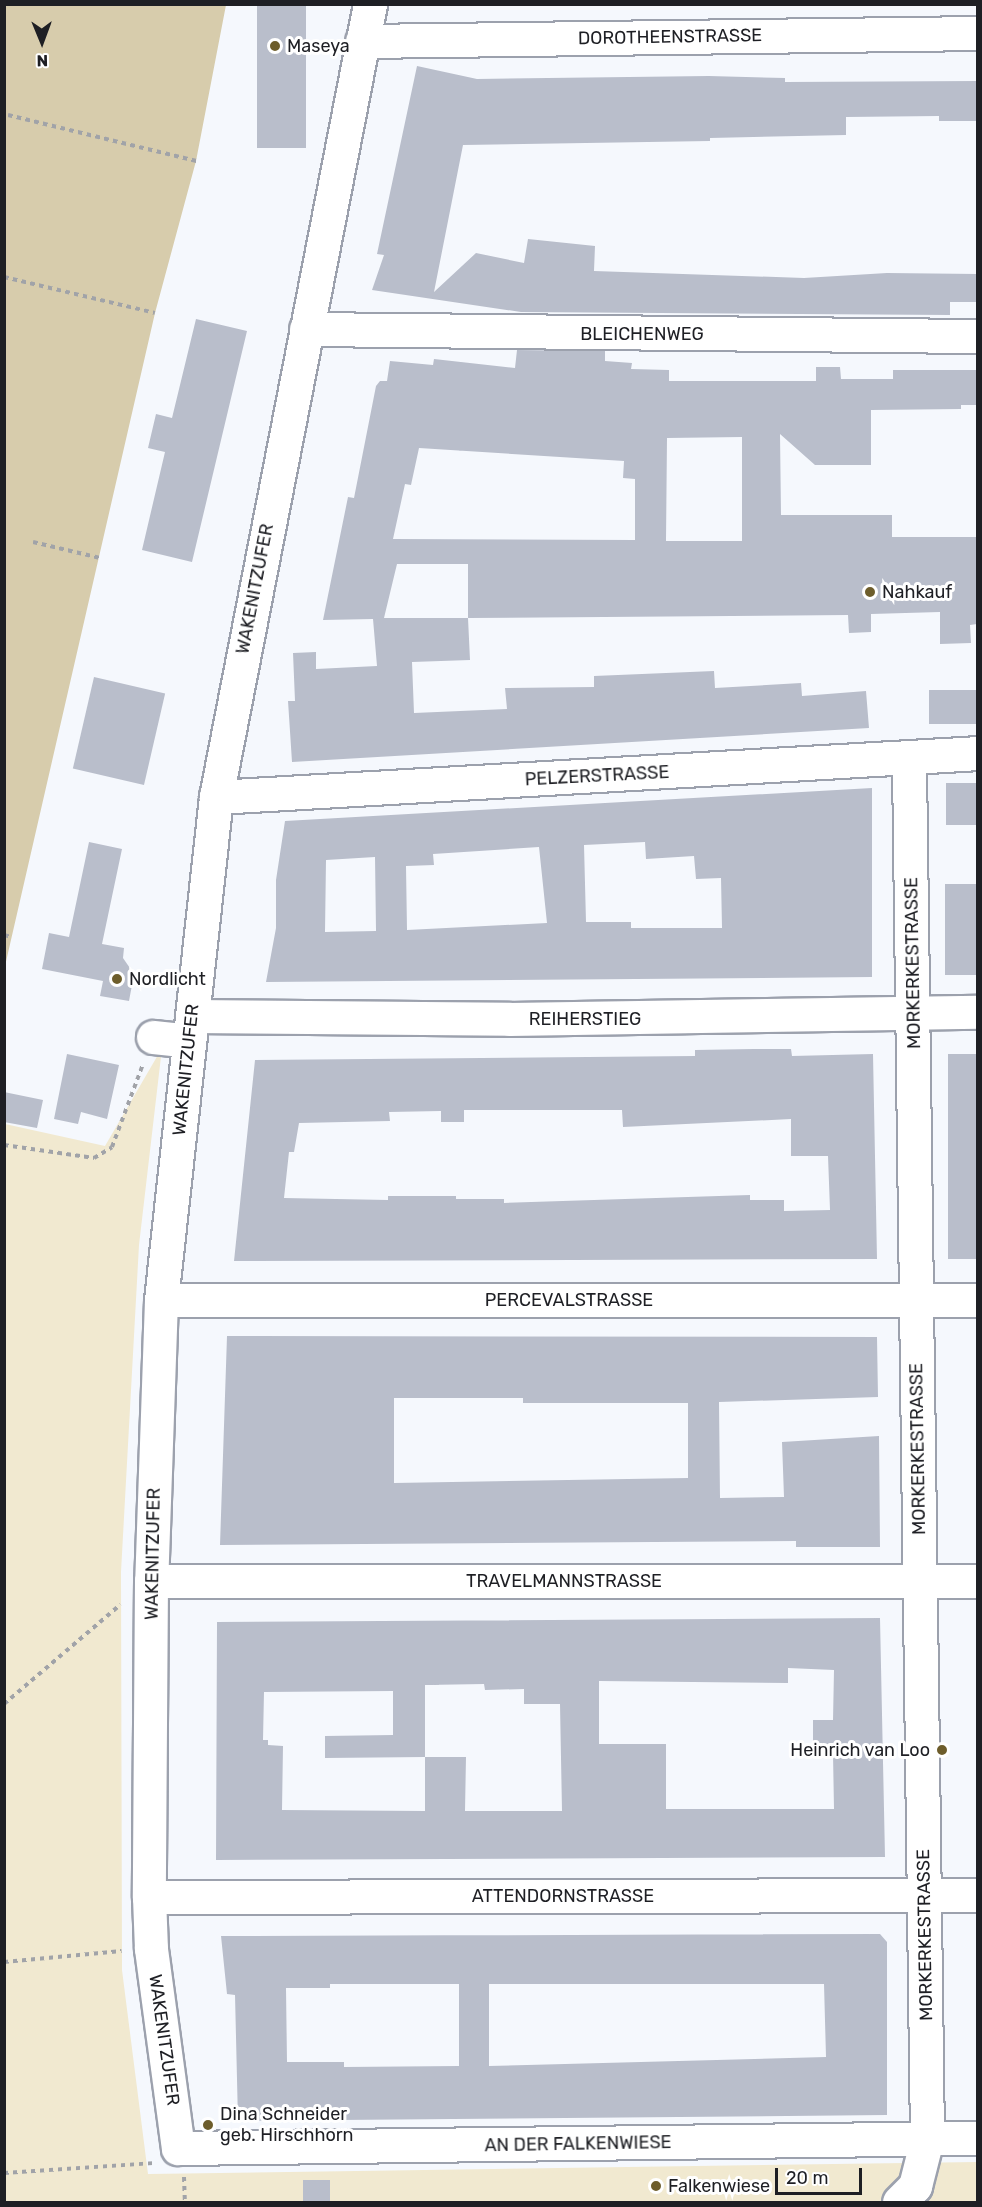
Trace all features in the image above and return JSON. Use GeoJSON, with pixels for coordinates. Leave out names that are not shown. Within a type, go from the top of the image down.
{"type":"FeatureCollection","features":[{"type":"Feature","properties":{"kind":"street","name":"WAKENITZUFER"},"geometry":{"type":"LineString","coordinates":[[180,2155],[151,1949],[149,1897],[151,1581],[161,1300],[216,797],[370,4]]}},
{"type":"Feature","properties":{"kind":"street","name":"DOROTHEENSTRASSE"},"geometry":{"type":"LineString","coordinates":[[362,41],[978,33]]}},
{"type":"Feature","properties":{"kind":"street","name":"BLEICHENWEG"},"geometry":{"type":"LineString","coordinates":[[306,329],[978,336]]}},
{"type":"Feature","properties":{"kind":"street","name":"PELZERSTRASSE"},"geometry":{"type":"LineString","coordinates":[[216,797],[978,753]]}},
{"type":"Feature","properties":{"kind":"street","name":"MORKERKESTRASSE"},"geometry":{"type":"LineString","coordinates":[[899,2202],[915,2186],[927,2139],[921,1581],[914,1300],[914,1016],[909,758]]}},
{"type":"Feature","properties":{"kind":"street","name":"REIHERSTIEG"},"geometry":{"type":"LineString","coordinates":[[153,1036],[190,1028],[509,1019],[914,1016],[978,1012]]}},
{"type":"Feature","properties":{"kind":"street","name":"PERCEVALSTRASSE"},"geometry":{"type":"LineString","coordinates":[[161,1300],[978,1300]]}},
{"type":"Feature","properties":{"kind":"street","name":"TRAVELMANNSTRASSE"},"geometry":{"type":"LineString","coordinates":[[151,1581],[978,1581]]}},
{"type":"Feature","properties":{"kind":"street","name":"ATTENDORNSTRASSE"},"geometry":{"type":"LineString","coordinates":[[149,1897],[978,1895]]}},
{"type":"Feature","properties":{"kind":"street","name":"AN DER FALKENWIESE"},"geometry":{"type":"LineString","coordinates":[[180,2155],[978,2138]]}},
{"type":"Feature","properties":{"kind":"path"},"geometry":{"type":"LineString","coordinates":[[8,115],[196,161]]}},
{"type":"Feature","properties":{"kind":"path"},"geometry":{"type":"LineString","coordinates":[[4,277],[155,313]]}},
{"type":"Feature","properties":{"kind":"path"},"geometry":{"type":"LineString","coordinates":[[33,542],[100,558]]}},
{"type":"Feature","properties":{"kind":"path"},"geometry":{"type":"LineString","coordinates":[[4,935],[11,937]]}},
{"type":"Feature","properties":{"kind":"path"},"geometry":{"type":"LineString","coordinates":[[4,1144],[94,1158],[112,1147],[153,1036]]}},
{"type":"Feature","properties":{"kind":"path"},"geometry":{"type":"LineString","coordinates":[[4,1704],[77,1639],[151,1581]]}},
{"type":"Feature","properties":{"kind":"path"},"geometry":{"type":"LineString","coordinates":[[4,1962],[151,1949]]}},
{"type":"Feature","properties":{"kind":"path"},"geometry":{"type":"LineString","coordinates":[[4,2173],[180,2155],[185,2202]]}},
{"type":"Feature","properties":{"kind":"shaded area"},"geometry":{"type":"Polygon","coordinates":[[[5,4],[226,5],[196,161],[155,313],[5,966],[5,4]]]}},
{"type":"Feature","properties":{"kind":"shaded area"},"geometry":{"type":"Polygon","coordinates":[[[162,1048],[139,1245],[121,1572],[122,1970],[148,2174],[977,2162],[977,2202],[5,2202],[5,1124],[105,1146],[162,1048]]]}},
{"type":"Feature","properties":{"kind":"building"},"geometry":{"type":"Polygon","coordinates":[[[257,4],[306,4],[306,148],[257,148],[257,4]]]}},
{"type":"Feature","properties":{"kind":"building"},"geometry":{"type":"Polygon","coordinates":[[[417,66],[477,79],[709,76],[785,78],[785,82],[978,81],[978,121],[939,121],[939,116],[846,117],[846,135],[710,138],[710,141],[463,145],[434,292],[476,253],[524,263],[528,239],[595,246],[594,271],[804,278],[887,273],[978,274],[978,302],[950,302],[950,315],[521,312],[372,290],[384,255],[377,254],[417,66]]]}},
{"type":"Feature","properties":{"kind":"building"},"geometry":{"type":"Polygon","coordinates":[[[196,319],[247,331],[192,562],[142,550],[165,452],[148,448],[156,414],[172,418],[196,319]]]}},
{"type":"Feature","properties":{"kind":"building"},"geometry":{"type":"Polygon","coordinates":[[[517,350],[605,351],[605,361],[632,363],[631,369],[669,370],[669,381],[816,381],[816,367],[840,367],[841,379],[893,379],[893,370],[978,370],[978,405],[961,405],[961,409],[871,410],[871,465],[815,465],[780,434],[781,515],[892,515],[892,537],[976,537],[977,624],[970,625],[971,643],[940,644],[940,612],[871,614],[871,632],[849,633],[848,615],[468,618],[470,660],[412,662],[414,713],[507,709],[505,688],[594,687],[594,676],[714,671],[715,688],[801,683],[802,696],[866,691],[869,728],[292,762],[288,701],[295,701],[293,653],[316,652],[316,669],[377,666],[373,619],[323,620],[348,497],[354,498],[376,386],[380,381],[387,381],[390,361],[433,365],[434,359],[515,368],[517,350]],[[742,437],[667,438],[666,541],[742,541],[742,437]],[[419,448],[411,485],[405,484],[393,539],[635,540],[635,479],[623,478],[624,461],[419,448]],[[397,564],[384,618],[468,618],[468,564],[397,564]]]}},
{"type":"Feature","properties":{"kind":"building"},"geometry":{"type":"Polygon","coordinates":[[[94,677],[165,693],[144,785],[73,769],[94,677]]]}},
{"type":"Feature","properties":{"kind":"building"},"geometry":{"type":"Polygon","coordinates":[[[929,690],[978,690],[978,724],[929,724],[929,690]]]}},
{"type":"Feature","properties":{"kind":"building"},"geometry":{"type":"Polygon","coordinates":[[[946,783],[978,783],[978,825],[946,825],[946,783]]]}},
{"type":"Feature","properties":{"kind":"building"},"geometry":{"type":"Polygon","coordinates":[[[872,788],[872,977],[266,982],[276,928],[276,880],[285,821],[872,788]],[[645,842],[584,845],[586,922],[631,922],[631,928],[722,928],[721,878],[696,879],[694,856],[646,859],[645,842]],[[539,847],[433,854],[434,865],[406,866],[407,930],[547,923],[539,847]],[[375,857],[326,860],[325,932],[376,931],[375,857]]]}},
{"type":"Feature","properties":{"kind":"building"},"geometry":{"type":"Polygon","coordinates":[[[89,842],[122,849],[102,944],[124,948],[123,958],[134,974],[129,1001],[100,996],[103,981],[42,969],[49,933],[69,937],[89,842]]]}},
{"type":"Feature","properties":{"kind":"building"},"geometry":{"type":"Polygon","coordinates":[[[945,884],[978,884],[978,975],[945,975],[945,884]]]}},
{"type":"Feature","properties":{"kind":"building"},"geometry":{"type":"Polygon","coordinates":[[[791,1049],[792,1056],[873,1054],[877,1259],[234,1261],[255,1060],[695,1056],[695,1050],[791,1049]],[[464,1110],[464,1122],[441,1122],[441,1111],[389,1112],[390,1121],[299,1123],[294,1152],[289,1152],[284,1198],[388,1200],[388,1196],[456,1196],[456,1199],[504,1199],[504,1203],[750,1195],[750,1200],[784,1200],[784,1211],[830,1210],[828,1156],[791,1156],[791,1119],[623,1127],[622,1110],[464,1110]]]}},
{"type":"Feature","properties":{"kind":"building"},"geometry":{"type":"Polygon","coordinates":[[[67,1054],[119,1065],[107,1119],[81,1112],[78,1124],[54,1119],[67,1054]]]}},
{"type":"Feature","properties":{"kind":"building"},"geometry":{"type":"Polygon","coordinates":[[[948,1054],[978,1054],[978,1259],[948,1259],[948,1054]]]}},
{"type":"Feature","properties":{"kind":"building"},"geometry":{"type":"Polygon","coordinates":[[[4,1092],[43,1100],[37,1128],[4,1122],[4,1092]]]}},
{"type":"Feature","properties":{"kind":"building"},"geometry":{"type":"Polygon","coordinates":[[[227,1336],[877,1337],[878,1397],[719,1402],[720,1498],[784,1497],[782,1442],[879,1436],[880,1547],[796,1547],[796,1541],[220,1545],[227,1336]],[[394,1398],[394,1483],[688,1478],[688,1403],[523,1403],[523,1398],[394,1398]]]}},
{"type":"Feature","properties":{"kind":"building"},"geometry":{"type":"Polygon","coordinates":[[[880,1618],[885,1857],[216,1860],[217,1622],[880,1618]],[[788,1668],[788,1683],[599,1681],[599,1744],[666,1744],[666,1809],[834,1809],[833,1754],[813,1754],[813,1720],[833,1720],[834,1670],[788,1668]],[[484,1684],[425,1685],[425,1757],[466,1757],[465,1811],[562,1811],[560,1704],[524,1704],[524,1689],[485,1690],[484,1684]],[[393,1691],[264,1692],[263,1740],[268,1740],[268,1745],[283,1746],[282,1810],[425,1811],[425,1757],[325,1758],[325,1736],[393,1735],[393,1691]]]}},
{"type":"Feature","properties":{"kind":"building"},"geometry":{"type":"Polygon","coordinates":[[[880,1934],[887,1942],[887,2115],[238,2121],[235,1995],[227,1994],[221,1936],[880,1934]],[[330,1984],[330,1988],[286,1988],[287,2062],[344,2062],[344,2067],[459,2066],[459,1984],[330,1984]],[[489,1984],[489,2066],[826,2057],[824,1984],[489,1984]]]}},
{"type":"Feature","properties":{"kind":"building"},"geometry":{"type":"Polygon","coordinates":[[[303,2180],[330,2180],[330,2202],[303,2202],[303,2180]]]}},
{"type":"Feature","properties":{"kind":"place","name":"Maseya"},"geometry":{"type":"Point","coordinates":[275,46]}},
{"type":"Feature","properties":{"kind":"place","name":"Nahkauf"},"geometry":{"type":"Point","coordinates":[870,592]}},
{"type":"Feature","properties":{"kind":"place","name":"Nordlicht"},"geometry":{"type":"Point","coordinates":[117,979]}},
{"type":"Feature","properties":{"kind":"place","name":"Heinrich van Loo"},"geometry":{"type":"Point","coordinates":[942,1750]}},
{"type":"Feature","properties":{"kind":"place","name":"Dina Schneider geb. Hirschhorn"},"geometry":{"type":"Point","coordinates":[208,2125]}},
{"type":"Feature","properties":{"kind":"place","name":"Falkenwiese"},"geometry":{"type":"Point","coordinates":[656,2186]}}]}
